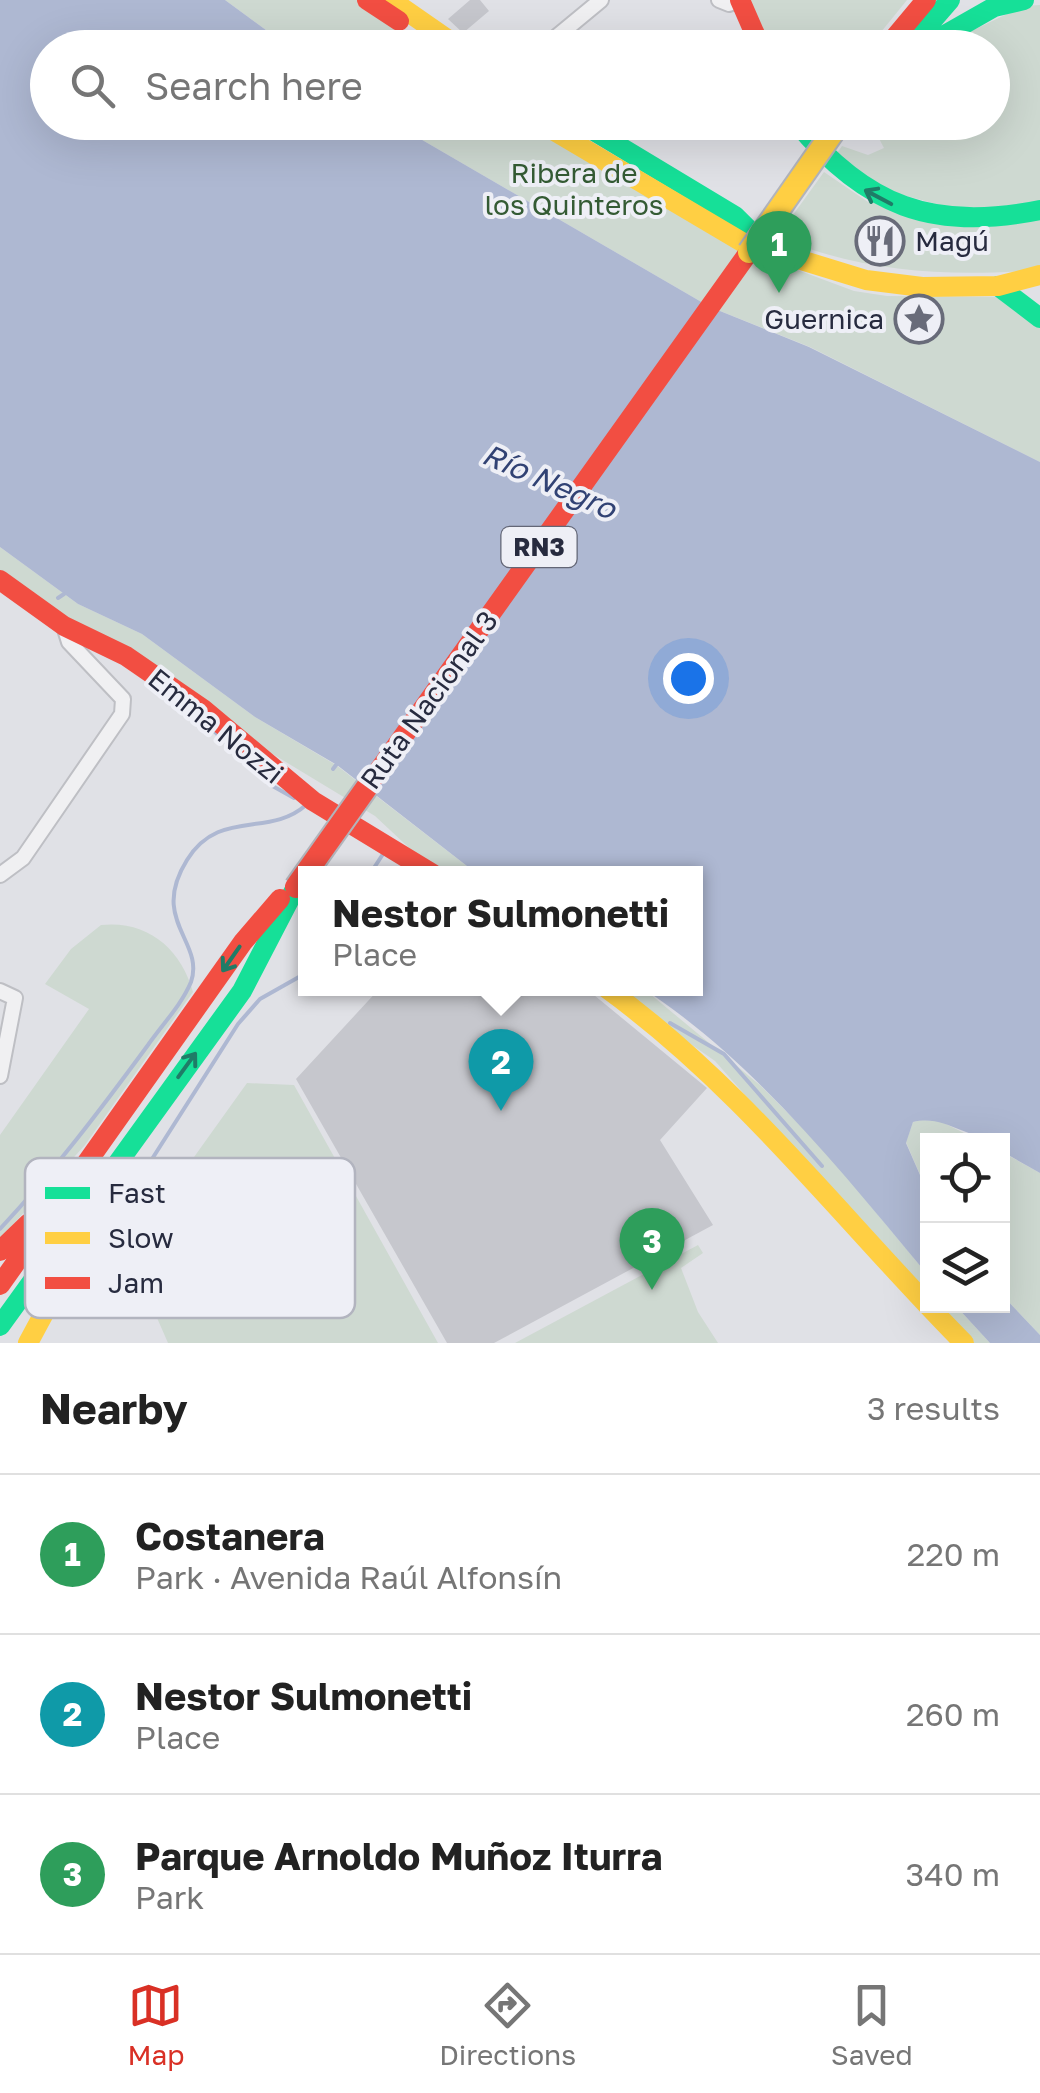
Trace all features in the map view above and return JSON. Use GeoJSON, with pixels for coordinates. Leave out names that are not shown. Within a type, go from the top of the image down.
{"type":"FeatureCollection","features":[{"type":"Feature","properties":{"kind":"main road"},"geometry":{"type":"LineString","coordinates":[[368,0],[394,4],[433,30]]}},
{"type":"Feature","properties":{"kind":"main road"},"geometry":{"type":"LineString","coordinates":[[740,0],[754,30]]}},
{"type":"Feature","properties":{"kind":"main road"},"geometry":{"type":"LineString","coordinates":[[901,30],[926,0]]}},
{"type":"Feature","properties":{"kind":"main road"},"geometry":{"type":"LineString","coordinates":[[924,30],[950,0]]}},
{"type":"Feature","properties":{"kind":"main road"},"geometry":{"type":"LineString","coordinates":[[954,30],[994,7],[1024,0]]}},
{"type":"Feature","properties":{"kind":"main road"},"geometry":{"type":"LineString","coordinates":[[394,4],[419,30]]}},
{"type":"Feature","properties":{"kind":"main road"},"geometry":{"type":"LineString","coordinates":[[569,140],[742,242],[866,280],[922,286],[998,286],[1040,275]]}},
{"type":"Feature","properties":{"kind":"main road"},"geometry":{"type":"LineString","coordinates":[[609,140],[735,216],[765,246]]}},
{"type":"Feature","properties":{"kind":"main road"},"geometry":{"type":"LineString","coordinates":[[813,140],[851,180],[902,209],[954,221],[1040,210]]}},
{"type":"Feature","properties":{"kind":"main road","name":"Ruta Nacional 3"},"geometry":{"type":"LineString","coordinates":[[311,866],[827,140]]}},
{"type":"Feature","properties":{"kind":"main road"},"geometry":{"type":"LineString","coordinates":[[998,286],[1040,318]]}},
{"type":"Feature","properties":{"kind":"main road","name":"Emma Nozzi"},"geometry":{"type":"LineString","coordinates":[[0,580],[64,626],[126,656],[203,709],[312,801],[420,866]]}},
{"type":"Feature","properties":{"kind":"main road","name":"RN3"},"geometry":{"type":"LineString","coordinates":[[120,1158],[242,991],[296,887]]}},
{"type":"Feature","properties":{"kind":"main road","name":"RN3"},"geometry":{"type":"LineString","coordinates":[[90,1158],[243,942],[277,901],[296,887]]}},
{"type":"Feature","properties":{"kind":"main road"},"geometry":{"type":"LineString","coordinates":[[618,996],[657,1021],[798,1160],[909,1291],[964,1343]]}},
{"type":"Feature","properties":{"kind":"main road"},"geometry":{"type":"LineString","coordinates":[[123,1158],[130,1144]]}},
{"type":"Feature","properties":{"kind":"main road"},"geometry":{"type":"LineString","coordinates":[[0,1252],[25,1227]]}},
{"type":"Feature","properties":{"kind":"main road","name":"RN3"},"geometry":{"type":"LineString","coordinates":[[0,1285],[25,1250]]}},
{"type":"Feature","properties":{"kind":"main road","name":"RN3"},"geometry":{"type":"LineString","coordinates":[[0,1326],[25,1291]]}},
{"type":"Feature","properties":{"kind":"main road"},"geometry":{"type":"LineString","coordinates":[[28,1343],[41,1318]]}},
{"type":"Feature","properties":{"kind":"street"},"geometry":{"type":"LineString","coordinates":[[565,30],[601,0]]}},
{"type":"Feature","properties":{"kind":"street"},"geometry":{"type":"LineString","coordinates":[[718,0],[725,4],[740,0]]}},
{"type":"Feature","properties":{"kind":"street"},"geometry":{"type":"LineString","coordinates":[[0,875],[23,858],[122,714],[123,700],[69,642],[64,626]]}},
{"type":"Feature","properties":{"kind":"street"},"geometry":{"type":"LineString","coordinates":[[0,991],[16,998],[0,1076]]}},
{"type":"Feature","properties":{"kind":"green space"},"geometry":{"type":"Polygon","coordinates":[[[225,0],[357,0],[398,30],[266,30],[225,0]]]}},
{"type":"Feature","properties":{"kind":"green space"},"geometry":{"type":"Polygon","coordinates":[[[745,0],[907,0],[883,30],[760,30],[745,0]]]}},
{"type":"Feature","properties":{"kind":"green space"},"geometry":{"type":"Polygon","coordinates":[[[1040,5],[1040,202],[962,211],[881,189],[837,153],[842,146],[868,155],[884,148],[880,140],[1010,140],[1010,30],[974,30],[1024,6],[1040,5]]]}},
{"type":"Feature","properties":{"kind":"green space","name":"Ribera de los Quinteros"},"geometry":{"type":"Polygon","coordinates":[[[422,140],[553,140],[749,252],[854,291],[887,296],[1001,297],[1040,324],[1040,462],[810,347],[710,307],[422,140]]]}},
{"type":"Feature","properties":{"kind":"green space"},"geometry":{"type":"Polygon","coordinates":[[[824,172],[868,202],[1040,219],[1040,270],[907,270],[842,258],[777,237],[824,172]]]}},
{"type":"Feature","properties":{"kind":"green space"},"geometry":{"type":"Polygon","coordinates":[[[0,547],[78,604],[142,634],[255,717],[336,765],[467,866],[429,866],[375,816],[271,753],[256,752],[0,573],[0,547]]]}},
{"type":"Feature","properties":{"kind":"green space"},"geometry":{"type":"Polygon","coordinates":[[[101,925],[134,927],[171,951],[193,992],[73,1158],[25,1158],[25,1211],[0,1239],[0,1135],[89,1009],[45,984],[71,949],[101,925]]]}},
{"type":"Feature","properties":{"kind":"green space"},"geometry":{"type":"Polygon","coordinates":[[[622,996],[652,996],[761,1086],[822,1147],[920,1266],[920,1293],[715,1061],[622,996]]]}},
{"type":"Feature","properties":{"kind":"green space"},"geometry":{"type":"Polygon","coordinates":[[[247,1083],[294,1085],[335,1158],[193,1158],[247,1083]]]}},
{"type":"Feature","properties":{"kind":"green space"},"geometry":{"type":"Polygon","coordinates":[[[940,1121],[964,1133],[920,1133],[920,1175],[906,1142],[913,1122],[940,1121]]]}},
{"type":"Feature","properties":{"kind":"green space"},"geometry":{"type":"Polygon","coordinates":[[[1010,1156],[1040,1173],[1040,1335],[1010,1303],[1010,1156]]]}},
{"type":"Feature","properties":{"kind":"green space"},"geometry":{"type":"Polygon","coordinates":[[[355,1194],[438,1343],[168,1343],[157,1318],[355,1318],[355,1194]]]}},
{"type":"Feature","properties":{"kind":"green space"},"geometry":{"type":"Polygon","coordinates":[[[698,1245],[703,1253],[681,1268],[698,1312],[718,1343],[515,1343],[698,1245]]]}},
{"type":"Feature","properties":{"kind":"green space"},"geometry":{"type":"Polygon","coordinates":[[[940,1313],[962,1313],[990,1343],[972,1343],[940,1313]]]}},
{"type":"Feature","properties":{"kind":"water","name":"Río Negro"},"geometry":{"type":"Polygon","coordinates":[[[0,0],[225,0],[266,30],[30,30],[30,140],[422,140],[710,307],[809,347],[1040,462],[1040,1173],[1010,1156],[1010,1133],[969,1133],[935,1121],[913,1122],[906,1143],[920,1175],[920,1266],[796,1121],[724,1050],[654,996],[703,996],[703,866],[467,866],[337,765],[255,717],[142,634],[78,604],[0,547],[0,0]]]}},
{"type":"Feature","properties":{"kind":"water"},"geometry":{"type":"Polygon","coordinates":[[[1010,1303],[1040,1335],[1040,1343],[990,1343],[962,1313],[1010,1313],[1010,1303]]]}},
{"type":"Feature","properties":{"kind":"building"},"geometry":{"type":"Polygon","coordinates":[[[470,0],[480,0],[489,11],[467,30],[460,30],[448,19],[470,0]]]}},
{"type":"Feature","properties":{"kind":"building"},"geometry":{"type":"Polygon","coordinates":[[[373,996],[595,996],[707,1088],[660,1140],[713,1225],[494,1343],[447,1343],[355,1182],[355,1158],[341,1158],[296,1079],[373,996]]]}},
{"type":"Feature","properties":{"kind":"waterway"},"geometry":{"type":"LineString","coordinates":[[58,598],[64,594]]}},
{"type":"Feature","properties":{"kind":"waterway"},"geometry":{"type":"LineString","coordinates":[[214,731],[269,784],[294,798]]}},
{"type":"Feature","properties":{"kind":"waterway"},"geometry":{"type":"LineString","coordinates":[[333,769],[336,765]]}},
{"type":"Feature","properties":{"kind":"waterway"},"geometry":{"type":"LineString","coordinates":[[61,1158],[191,982],[191,954],[175,915],[174,899],[187,860],[214,834],[292,815],[306,805]]}},
{"type":"Feature","properties":{"kind":"waterway"},"geometry":{"type":"LineString","coordinates":[[375,866],[383,854]]}},
{"type":"Feature","properties":{"kind":"waterway"},"geometry":{"type":"LineString","coordinates":[[153,1158],[238,1024],[260,999],[298,978]]}},
{"type":"Feature","properties":{"kind":"waterway"},"geometry":{"type":"LineString","coordinates":[[670,1023],[724,1054],[822,1166]]}},
{"type":"Feature","properties":{"kind":"waterway"},"geometry":{"type":"LineString","coordinates":[[0,1229],[25,1201]]}},
{"type":"Feature","properties":{"kind":"traffic: fast"},"geometry":{"type":"LineString","coordinates":[[924,30],[950,0]]}},
{"type":"Feature","properties":{"kind":"traffic: fast"},"geometry":{"type":"LineString","coordinates":[[954,30],[994,7],[1024,0]]}},
{"type":"Feature","properties":{"kind":"traffic: fast"},"geometry":{"type":"LineString","coordinates":[[609,140],[735,216],[765,246]]}},
{"type":"Feature","properties":{"kind":"traffic: fast"},"geometry":{"type":"LineString","coordinates":[[812,140],[848,174],[875,193],[904,206],[966,217],[1040,210]]}},
{"type":"Feature","properties":{"kind":"traffic: fast"},"geometry":{"type":"LineString","coordinates":[[998,286],[1040,318]]}},
{"type":"Feature","properties":{"kind":"traffic: fast"},"geometry":{"type":"LineString","coordinates":[[121,1158],[242,991],[296,887]]}},
{"type":"Feature","properties":{"kind":"traffic: fast"},"geometry":{"type":"LineString","coordinates":[[0,1326],[25,1291]]}},
{"type":"Feature","properties":{"kind":"traffic: slow"},"geometry":{"type":"LineString","coordinates":[[391,0],[434,30]]}},
{"type":"Feature","properties":{"kind":"traffic: slow"},"geometry":{"type":"LineString","coordinates":[[569,140],[742,242],[866,280],[922,287],[998,286],[1040,275]]}},
{"type":"Feature","properties":{"kind":"traffic: slow"},"geometry":{"type":"LineString","coordinates":[[749,252],[827,140]]}},
{"type":"Feature","properties":{"kind":"traffic: slow"},"geometry":{"type":"LineString","coordinates":[[616,996],[656,1027],[749,1113],[964,1343]]}},
{"type":"Feature","properties":{"kind":"traffic: slow"},"geometry":{"type":"LineString","coordinates":[[28,1343],[41,1318]]}},
{"type":"Feature","properties":{"kind":"traffic: jam"},"geometry":{"type":"LineString","coordinates":[[367,0],[399,21]]}},
{"type":"Feature","properties":{"kind":"traffic: jam"},"geometry":{"type":"LineString","coordinates":[[740,0],[753,30]]}},
{"type":"Feature","properties":{"kind":"traffic: jam"},"geometry":{"type":"LineString","coordinates":[[901,30],[926,0]]}},
{"type":"Feature","properties":{"kind":"traffic: jam"},"geometry":{"type":"LineString","coordinates":[[367,787],[749,252]]}},
{"type":"Feature","properties":{"kind":"traffic: jam"},"geometry":{"type":"LineString","coordinates":[[0,580],[64,626],[126,656],[203,709],[313,801],[420,866]]}},
{"type":"Feature","properties":{"kind":"traffic: jam"},"geometry":{"type":"LineString","coordinates":[[311,866],[367,787]]}},
{"type":"Feature","properties":{"kind":"traffic: jam"},"geometry":{"type":"LineString","coordinates":[[90,1158],[243,942],[280,899]]}},
{"type":"Feature","properties":{"kind":"traffic: jam"},"geometry":{"type":"LineString","coordinates":[[0,1251],[25,1227]]}},
{"type":"Feature","properties":{"kind":"traffic: jam"},"geometry":{"type":"LineString","coordinates":[[0,1285],[25,1250]]}},
{"type":"Feature","properties":{"kind":"place","name":"Magú"},"geometry":{"type":"Point","coordinates":[880,241]}},
{"type":"Feature","properties":{"kind":"place","name":"Costanera"},"geometry":{"type":"Point","coordinates":[779,293]}},
{"type":"Feature","properties":{"kind":"place","name":"Guernica"},"geometry":{"type":"Point","coordinates":[919,319]}},
{"type":"Feature","properties":{"kind":"place","name":"Nestor Sulmonetti"},"geometry":{"type":"Point","coordinates":[501,1111]}},
{"type":"Feature","properties":{"kind":"place","name":"Parque Arnoldo Muñoz Iturra"},"geometry":{"type":"Point","coordinates":[652,1290]}}]}
